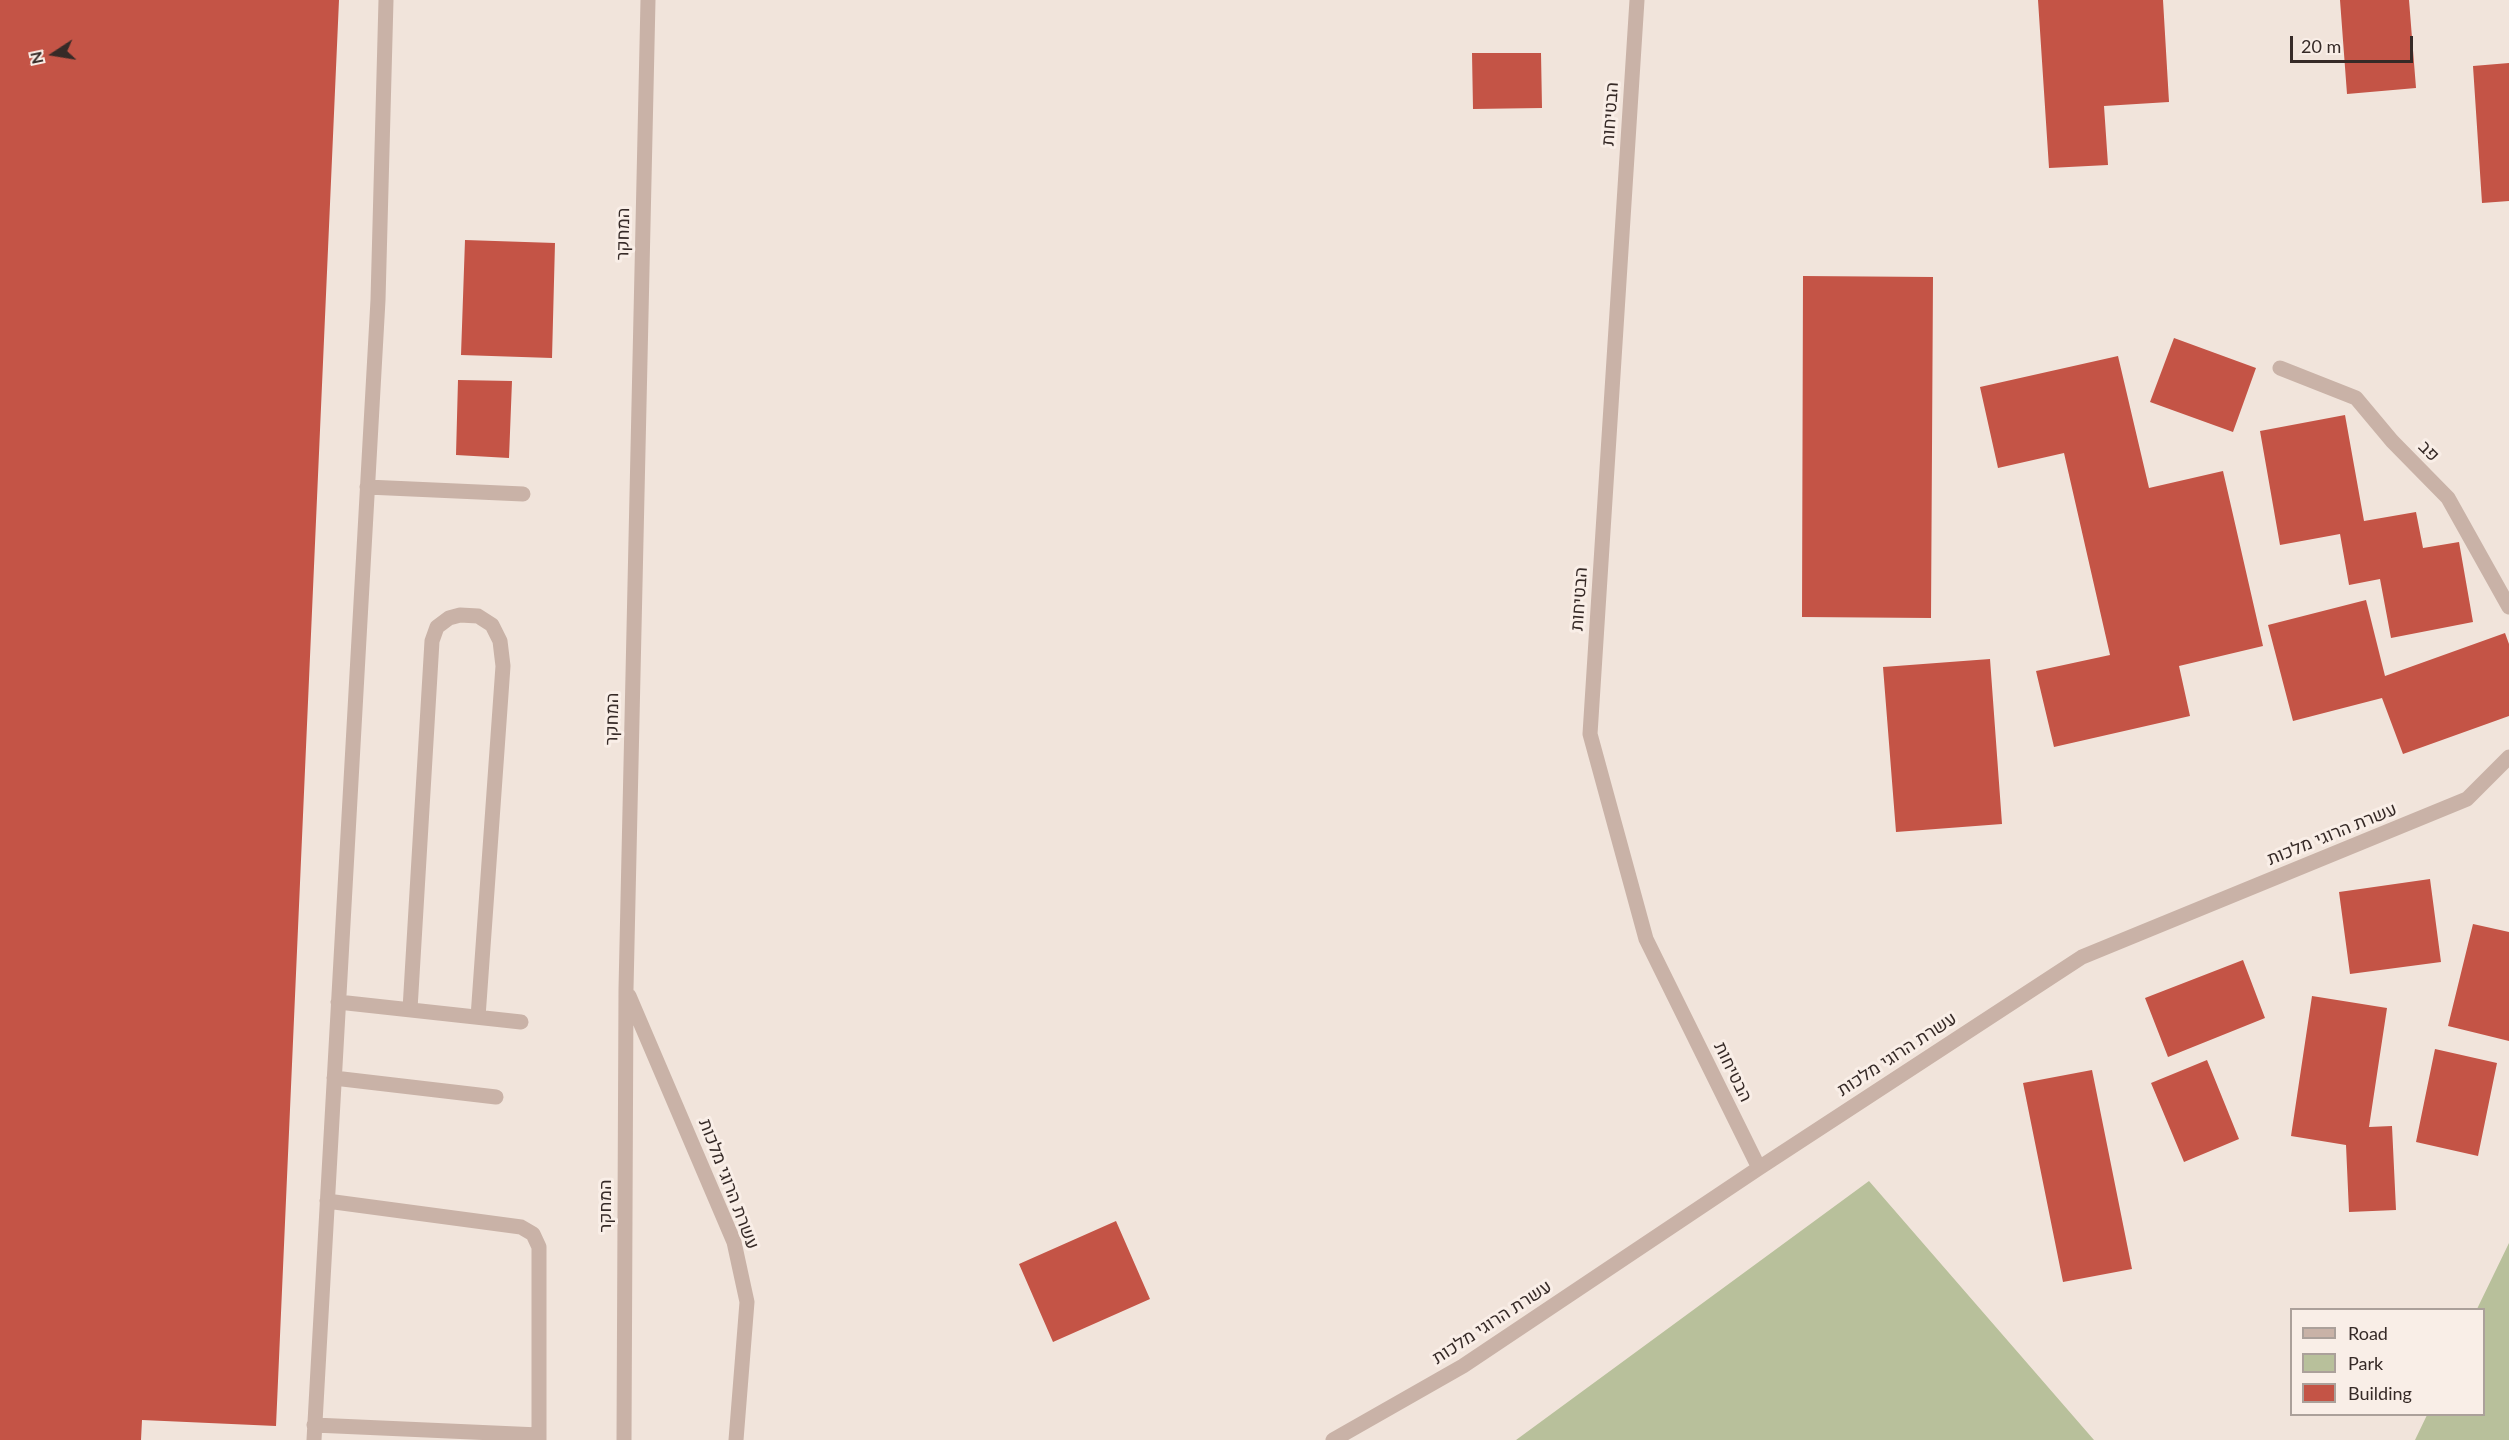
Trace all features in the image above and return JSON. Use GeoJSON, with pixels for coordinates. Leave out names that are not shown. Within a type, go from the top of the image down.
{"type":"FeatureCollection","features":[{"type":"Feature","properties":{"kind":"street"},"geometry":{"type":"LineString","coordinates":[[327,1201],[521,1227],[533,1234],[539,1247],[539,1437],[314,1432],[367,488],[378,300],[386,0]]}},
{"type":"Feature","properties":{"kind":"street","name":"המחקר"},"geometry":{"type":"LineString","coordinates":[[624,1440],[626,988],[648,0]]}},
{"type":"Feature","properties":{"kind":"street","name":"הבטיחות"},"geometry":{"type":"LineString","coordinates":[[1637,0],[1590,734],[1646,939],[1759,1168]]}},
{"type":"Feature","properties":{"kind":"street","name":"פב"},"geometry":{"type":"LineString","coordinates":[[2280,368],[2356,398],[2392,441],[2448,498],[2509,608]]}},
{"type":"Feature","properties":{"kind":"street"},"geometry":{"type":"LineString","coordinates":[[367,488],[523,494]]}},
{"type":"Feature","properties":{"kind":"street"},"geometry":{"type":"LineString","coordinates":[[410,1009],[432,641],[437,627],[449,618],[460,615],[478,616],[492,625],[500,641],[504,666],[478,1017]]}},
{"type":"Feature","properties":{"kind":"street","name":"עשרת הרוגי מלכות"},"geometry":{"type":"LineString","coordinates":[[1333,1440],[1462,1366],[2082,957],[2467,799],[2509,757]]}},
{"type":"Feature","properties":{"kind":"street","name":"עשרת הרוגי מלכות"},"geometry":{"type":"LineString","coordinates":[[626,988],[734,1242],[747,1302],[736,1440]]}},
{"type":"Feature","properties":{"kind":"street"},"geometry":{"type":"LineString","coordinates":[[338,1002],[521,1022]]}},
{"type":"Feature","properties":{"kind":"street"},"geometry":{"type":"LineString","coordinates":[[334,1078],[496,1097]]}},
{"type":"Feature","properties":{"kind":"green space"},"geometry":{"type":"Polygon","coordinates":[[[1869,1181],[2094,1440],[1516,1440],[1869,1181]]]}},
{"type":"Feature","properties":{"kind":"green space"},"geometry":{"type":"Polygon","coordinates":[[[2509,1243],[2509,1440],[2415,1440],[2427,1416],[2485,1416],[2485,1308],[2477,1308],[2509,1243]]]}},
{"type":"Feature","properties":{"kind":"building"},"geometry":{"type":"Polygon","coordinates":[[[0,0],[339,0],[276,1426],[142,1420],[141,1440],[0,1440],[0,0]]]}},
{"type":"Feature","properties":{"kind":"building"},"geometry":{"type":"Polygon","coordinates":[[[2038,0],[2163,0],[2169,102],[2104,106],[2108,165],[2049,168],[2038,0]]]}},
{"type":"Feature","properties":{"kind":"building"},"geometry":{"type":"Polygon","coordinates":[[[2340,0],[2409,0],[2416,88],[2347,94],[2340,0]]]}},
{"type":"Feature","properties":{"kind":"building"},"geometry":{"type":"Polygon","coordinates":[[[1472,53],[1541,53],[1542,108],[1473,109],[1472,53]]]}},
{"type":"Feature","properties":{"kind":"building"},"geometry":{"type":"Polygon","coordinates":[[[2509,63],[2509,201],[2482,203],[2473,66],[2509,63]]]}},
{"type":"Feature","properties":{"kind":"building"},"geometry":{"type":"Polygon","coordinates":[[[465,240],[555,243],[552,358],[461,355],[465,240]]]}},
{"type":"Feature","properties":{"kind":"building"},"geometry":{"type":"Polygon","coordinates":[[[1803,276],[1933,277],[1931,618],[1802,617],[1803,276]]]}},
{"type":"Feature","properties":{"kind":"building"},"geometry":{"type":"Polygon","coordinates":[[[2174,338],[2256,368],[2233,432],[2150,402],[2174,338]]]}},
{"type":"Feature","properties":{"kind":"building"},"geometry":{"type":"Polygon","coordinates":[[[2118,356],[2149,488],[2223,471],[2263,646],[2179,666],[2190,716],[2054,747],[2036,671],[2110,655],[2064,453],[1998,468],[1980,387],[2118,356]]]}},
{"type":"Feature","properties":{"kind":"building"},"geometry":{"type":"Polygon","coordinates":[[[458,380],[512,381],[509,458],[456,455],[458,380]]]}},
{"type":"Feature","properties":{"kind":"building"},"geometry":{"type":"Polygon","coordinates":[[[2345,415],[2364,521],[2416,512],[2423,548],[2459,542],[2473,622],[2391,638],[2380,579],[2349,585],[2340,534],[2280,545],[2260,431],[2345,415]]]}},
{"type":"Feature","properties":{"kind":"building"},"geometry":{"type":"Polygon","coordinates":[[[2366,600],[2385,676],[2505,633],[2509,644],[2509,716],[2403,754],[2382,698],[2293,721],[2268,625],[2366,600]]]}},
{"type":"Feature","properties":{"kind":"building"},"geometry":{"type":"Polygon","coordinates":[[[1990,659],[2002,824],[1896,832],[1883,667],[1990,659]]]}},
{"type":"Feature","properties":{"kind":"building"},"geometry":{"type":"Polygon","coordinates":[[[2430,879],[2441,962],[2350,974],[2339,892],[2430,879]]]}},
{"type":"Feature","properties":{"kind":"building"},"geometry":{"type":"Polygon","coordinates":[[[2473,924],[2509,932],[2509,1041],[2448,1026],[2473,924]]]}},
{"type":"Feature","properties":{"kind":"building"},"geometry":{"type":"Polygon","coordinates":[[[2243,960],[2265,1018],[2168,1057],[2145,998],[2243,960]]]}},
{"type":"Feature","properties":{"kind":"building"},"geometry":{"type":"Polygon","coordinates":[[[2312,996],[2387,1008],[2369,1127],[2392,1126],[2396,1210],[2349,1212],[2346,1145],[2291,1136],[2312,996]]]}},
{"type":"Feature","properties":{"kind":"building"},"geometry":{"type":"Polygon","coordinates":[[[2435,1049],[2497,1063],[2478,1156],[2416,1142],[2435,1049]]]}},
{"type":"Feature","properties":{"kind":"building"},"geometry":{"type":"Polygon","coordinates":[[[2207,1060],[2239,1139],[2184,1162],[2151,1083],[2207,1060]]]}},
{"type":"Feature","properties":{"kind":"building"},"geometry":{"type":"Polygon","coordinates":[[[2092,1070],[2132,1269],[2063,1282],[2023,1083],[2092,1070]]]}},
{"type":"Feature","properties":{"kind":"building"},"geometry":{"type":"Polygon","coordinates":[[[1116,1221],[1150,1299],[1053,1342],[1019,1264],[1116,1221]]]}}]}
